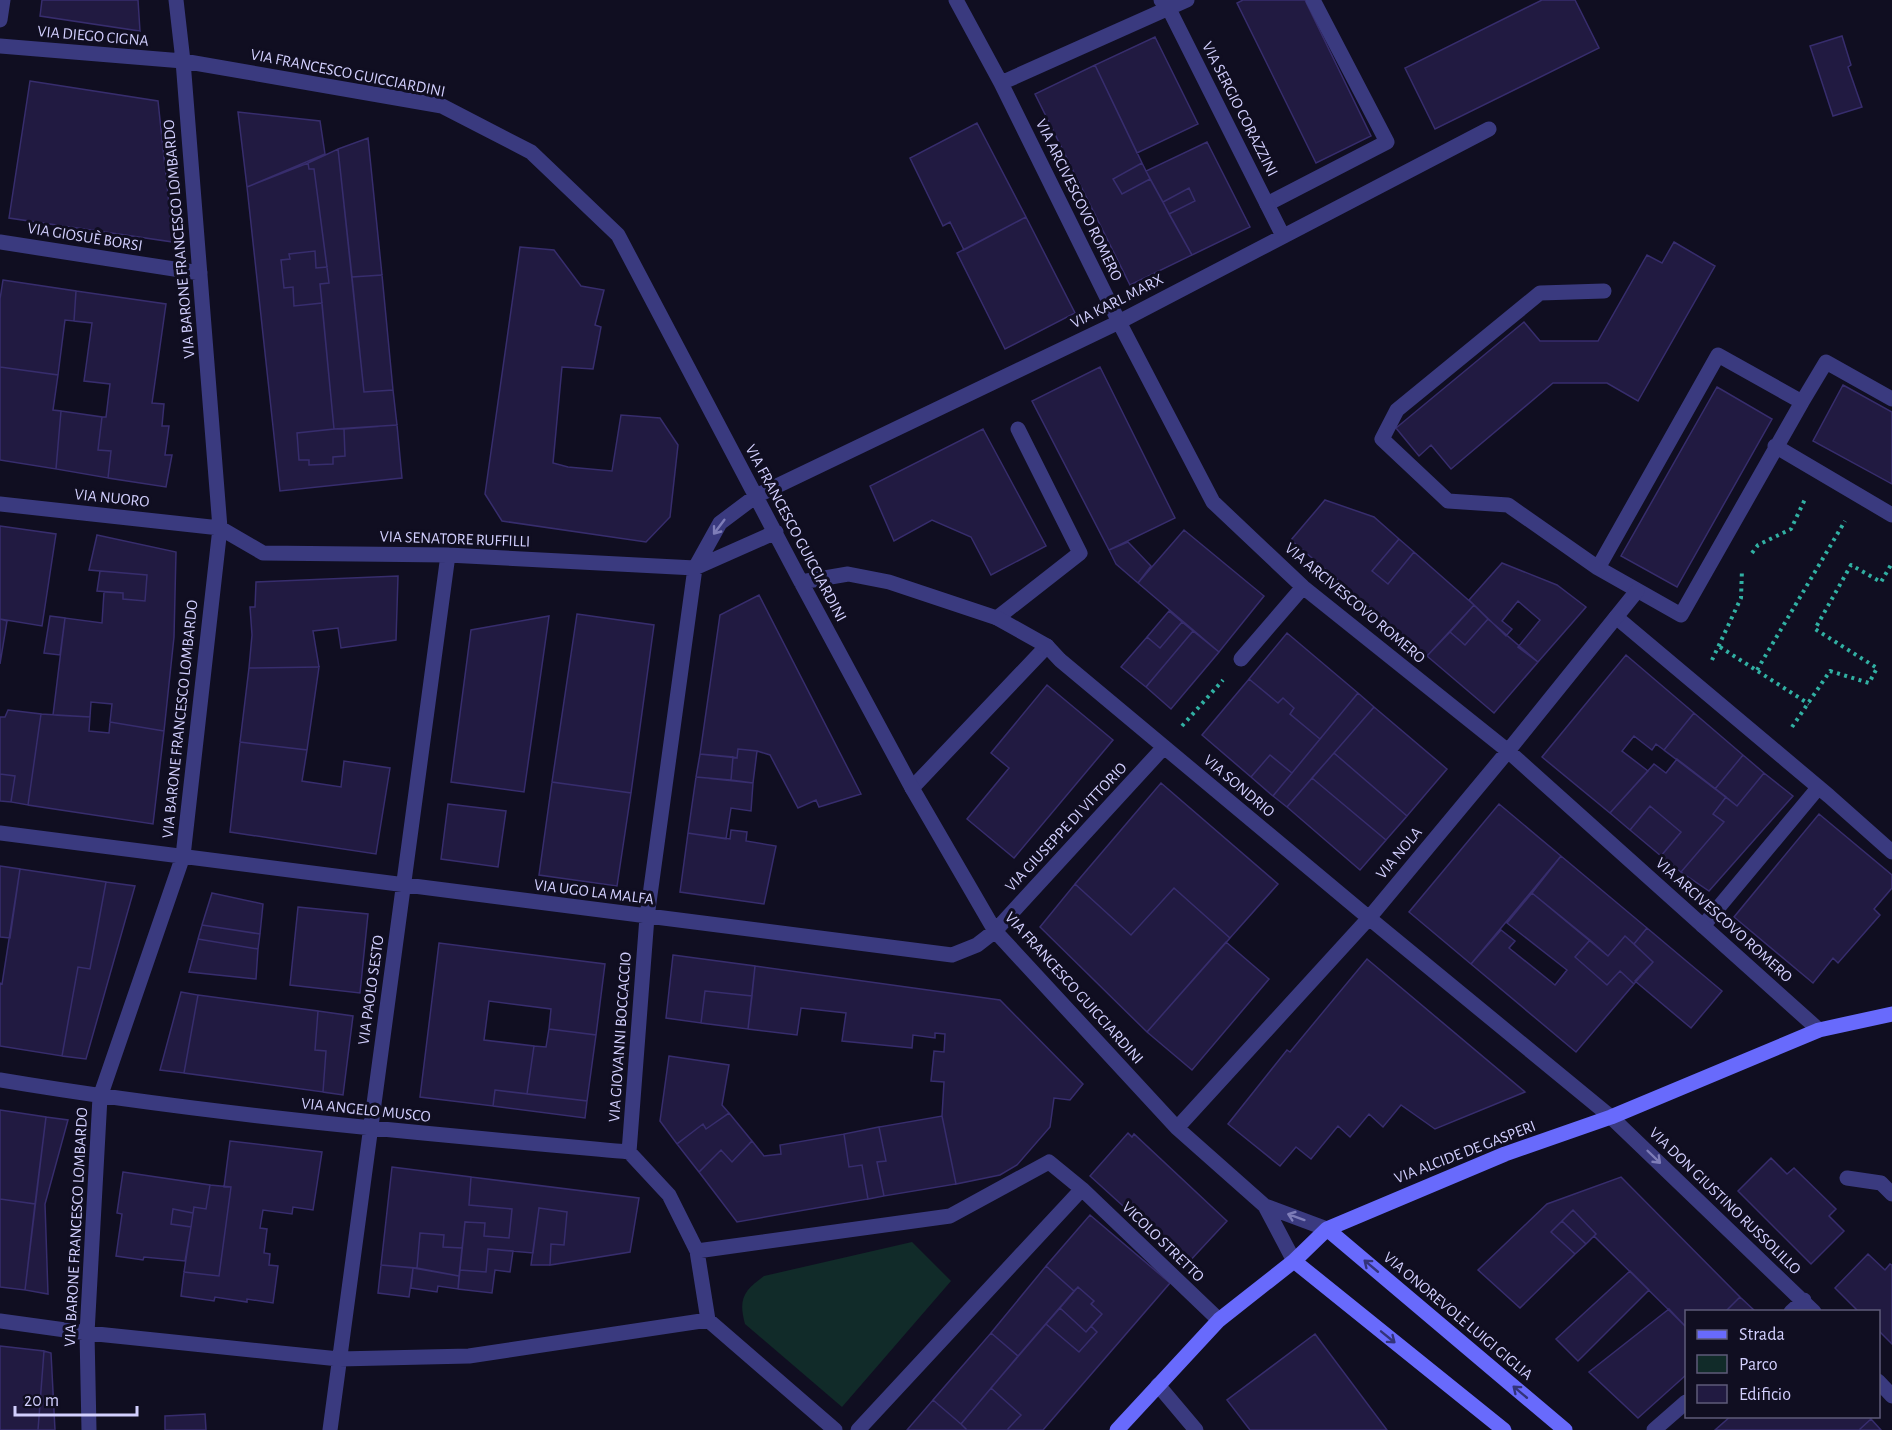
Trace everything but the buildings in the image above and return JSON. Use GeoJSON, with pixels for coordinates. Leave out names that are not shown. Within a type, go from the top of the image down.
{"type":"FeatureCollection","features":[{"type":"Feature","properties":{"kind":"main road","name":"VIA ALCIDE DE GASPERI"},"geometry":{"type":"LineString","coordinates":[[1116,1430],[1219,1320],[1294,1261],[1327,1229],[1505,1154],[1611,1117],[1819,1030],[1892,1014]]}},
{"type":"Feature","properties":{"kind":"main road","name":"VIA ONOREVOLE LUIGI GIGLIA"},"geometry":{"type":"LineString","coordinates":[[1327,1229],[1565,1430]]}},
{"type":"Feature","properties":{"kind":"main road"},"geometry":{"type":"LineString","coordinates":[[1294,1261],[1504,1430]]}},
{"type":"Feature","properties":{"kind":"street"},"geometry":{"type":"LineString","coordinates":[[0,20],[3,0]]}},
{"type":"Feature","properties":{"kind":"street","name":"VIA BARONE FRANCESCO LOMBARDO"},"geometry":{"type":"LineString","coordinates":[[88,1430],[87,1333],[100,1097],[183,856],[220,528],[183,61],[176,0]]}},
{"type":"Feature","properties":{"kind":"street","name":"VIA ARCIVESCOVO ROMERO"},"geometry":{"type":"LineString","coordinates":[[956,0],[1001,83],[1119,322],[1213,502],[1303,587],[1508,751],[1819,1030]]}},
{"type":"Feature","properties":{"kind":"street"},"geometry":{"type":"LineString","coordinates":[[1001,83],[1165,5],[1187,0]]}},
{"type":"Feature","properties":{"kind":"street"},"geometry":{"type":"LineString","coordinates":[[1268,204],[1387,142],[1313,0]]}},
{"type":"Feature","properties":{"kind":"street","name":"VIA SERGIO CORAZZINI"},"geometry":{"type":"LineString","coordinates":[[1165,5],[1283,236]]}},
{"type":"Feature","properties":{"kind":"street","name":"VIA DIEGO CIGNA"},"geometry":{"type":"LineString","coordinates":[[0,46],[183,61]]}},
{"type":"Feature","properties":{"kind":"street","name":"VIA FRANCESCO GUICCIARDINI"},"geometry":{"type":"LineString","coordinates":[[183,61],[442,106],[531,152],[618,235],[912,788],[995,931],[1177,1128],[1265,1206]]}},
{"type":"Feature","properties":{"kind":"street","name":"VIA KARL MARX"},"geometry":{"type":"LineString","coordinates":[[695,568],[720,523],[756,496],[1119,322],[1490,129]]}},
{"type":"Feature","properties":{"kind":"street","name":"VIA GIOSUÈ BORSI"},"geometry":{"type":"LineString","coordinates":[[0,242],[200,273]]}},
{"type":"Feature","properties":{"kind":"street"},"geometry":{"type":"LineString","coordinates":[[1604,291],[1540,293],[1397,410],[1382,439],[1448,501],[1508,504],[1598,568],[1681,615],[1775,446],[1826,362],[1892,399]]}},
{"type":"Feature","properties":{"kind":"street"},"geometry":{"type":"LineString","coordinates":[[1598,568],[1718,355],[1802,402]]}},
{"type":"Feature","properties":{"kind":"street"},"geometry":{"type":"LineString","coordinates":[[997,618],[1080,553],[1018,429]]}},
{"type":"Feature","properties":{"kind":"street"},"geometry":{"type":"LineString","coordinates":[[1775,446],[1892,515]]}},
{"type":"Feature","properties":{"kind":"street","name":"VIA NUORO"},"geometry":{"type":"LineString","coordinates":[[0,504],[220,528]]}},
{"type":"Feature","properties":{"kind":"street","name":"VIA SENATORE RUFFILLI"},"geometry":{"type":"LineString","coordinates":[[220,528],[263,553],[448,555],[695,568]]}},
{"type":"Feature","properties":{"kind":"street"},"geometry":{"type":"LineString","coordinates":[[695,568],[776,532]]}},
{"type":"Feature","properties":{"kind":"street","name":"VIA PAOLO SESTO"},"geometry":{"type":"LineString","coordinates":[[330,1430],[448,555]]}},
{"type":"Feature","properties":{"kind":"street","name":"VIA GIOVANNI BOCCACCIO"},"geometry":{"type":"LineString","coordinates":[[629,1152],[647,917],[695,568]]}},
{"type":"Feature","properties":{"kind":"street","name":"VIA SONDRIO"},"geometry":{"type":"LineString","coordinates":[[801,582],[848,574],[889,582],[997,618],[1047,646],[1060,660],[1164,747],[1611,1117]]}},
{"type":"Feature","properties":{"kind":"street"},"geometry":{"type":"LineString","coordinates":[[1241,659],[1303,587]]}},
{"type":"Feature","properties":{"kind":"street","name":"VIA NOLA"},"geometry":{"type":"LineString","coordinates":[[1177,1128],[1369,918],[1637,591]]}},
{"type":"Feature","properties":{"kind":"street"},"geometry":{"type":"LineString","coordinates":[[1616,617],[1892,852]]}},
{"type":"Feature","properties":{"kind":"street"},"geometry":{"type":"LineString","coordinates":[[912,788],[1047,646]]}},
{"type":"Feature","properties":{"kind":"street","name":"VIA GIUSEPPE DI VITTORIO"},"geometry":{"type":"LineString","coordinates":[[995,931],[1164,747]]}},
{"type":"Feature","properties":{"kind":"street"},"geometry":{"type":"LineString","coordinates":[[1703,926],[1818,788]]}},
{"type":"Feature","properties":{"kind":"street","name":"VIA UGO LA MALFA"},"geometry":{"type":"LineString","coordinates":[[0,833],[952,955],[977,945],[995,931]]}},
{"type":"Feature","properties":{"kind":"street","name":"VIA ANGELO MUSCO"},"geometry":{"type":"LineString","coordinates":[[0,1080],[100,1097],[370,1129],[629,1152]]}},
{"type":"Feature","properties":{"kind":"street","name":"VIA DON GIUSTINO RUSSOLILLO"},"geometry":{"type":"LineString","coordinates":[[1611,1117],[1809,1306]]}},
{"type":"Feature","properties":{"kind":"street"},"geometry":{"type":"LineString","coordinates":[[629,1152],[669,1195],[697,1251],[708,1320],[835,1430]]}},
{"type":"Feature","properties":{"kind":"street","name":"VICOLO STRETTO"},"geometry":{"type":"LineString","coordinates":[[697,1251],[950,1216],[1049,1162],[1082,1189],[1219,1320]]}},
{"type":"Feature","properties":{"kind":"street"},"geometry":{"type":"LineString","coordinates":[[1847,1178],[1881,1183],[1892,1194]]}},
{"type":"Feature","properties":{"kind":"street"},"geometry":{"type":"LineString","coordinates":[[858,1430],[1082,1189]]}},
{"type":"Feature","properties":{"kind":"street"},"geometry":{"type":"LineString","coordinates":[[1265,1206],[1327,1229]]}},
{"type":"Feature","properties":{"kind":"street"},"geometry":{"type":"LineString","coordinates":[[1265,1206],[1294,1261]]}},
{"type":"Feature","properties":{"kind":"street"},"geometry":{"type":"LineString","coordinates":[[0,1321],[87,1333],[339,1359],[469,1356],[708,1320]]}},
{"type":"Feature","properties":{"kind":"street"},"geometry":{"type":"LineString","coordinates":[[1880,1383],[1892,1396]]}},
{"type":"Feature","properties":{"kind":"street"},"geometry":{"type":"LineString","coordinates":[[1158,1385],[1196,1430]]}},
{"type":"Feature","properties":{"kind":"street"},"geometry":{"type":"LineString","coordinates":[[1654,1430],[1685,1403]]}},
{"type":"Feature","properties":{"kind":"path"},"geometry":{"type":"LineString","coordinates":[[1748,558],[1758,545],[1791,530],[1820,473]]}},
{"type":"Feature","properties":{"kind":"path"},"geometry":{"type":"LineString","coordinates":[[1757,670],[1845,522],[1858,496]]}},
{"type":"Feature","properties":{"kind":"path"},"geometry":{"type":"LineString","coordinates":[[1783,721],[1792,728],[1830,671],[1869,683],[1877,668],[1815,629],[1851,565],[1881,582],[1892,563]]}},
{"type":"Feature","properties":{"kind":"path"},"geometry":{"type":"LineString","coordinates":[[1708,668],[1720,647],[1741,598],[1742,564]]}},
{"type":"Feature","properties":{"kind":"path"},"geometry":{"type":"LineString","coordinates":[[1720,647],[1809,704]]}},
{"type":"Feature","properties":{"kind":"path"},"geometry":{"type":"LineString","coordinates":[[1164,747],[1241,659]]}},
{"type":"Feature","properties":{"kind":"green space"},"geometry":{"type":"Polygon","coordinates":[[[912,1242],[951,1281],[842,1407],[745,1324],[742,1308],[744,1296],[764,1276],[912,1242]]]}}]}
